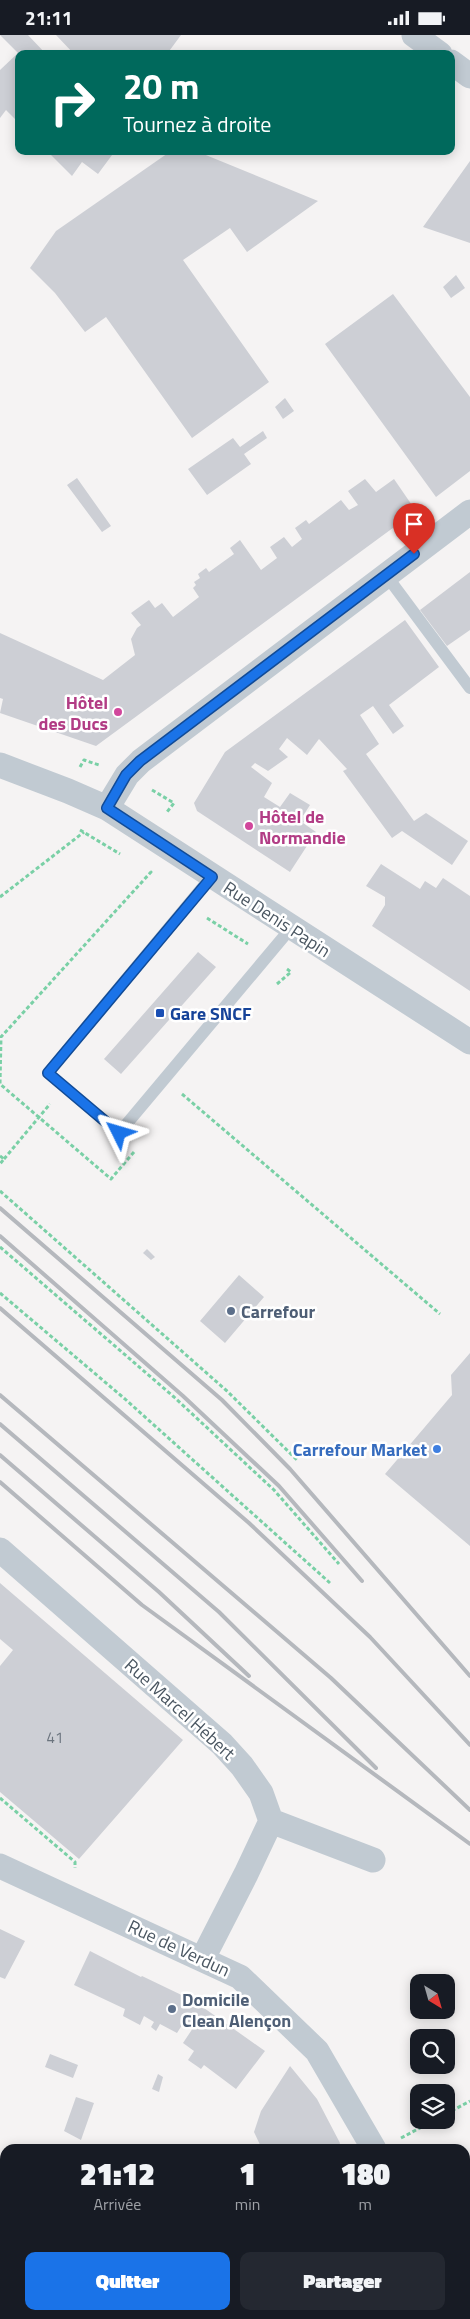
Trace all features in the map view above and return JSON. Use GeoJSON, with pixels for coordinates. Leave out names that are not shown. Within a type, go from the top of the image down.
{"type":"FeatureCollection","features":[{"type":"Feature","properties":{"kind":"street"},"geometry":{"type":"LineString","coordinates":[[414,35],[435,50]]}},
{"type":"Feature","properties":{"kind":"street"},"geometry":{"type":"LineString","coordinates":[[455,65],[470,76]]}},
{"type":"Feature","properties":{"kind":"street"},"geometry":{"type":"LineString","coordinates":[[107,808],[126,775],[140,761],[470,512]]}},
{"type":"Feature","properties":{"kind":"street","name":"Rue Denis Papin"},"geometry":{"type":"LineString","coordinates":[[0,765],[107,808],[291,928],[470,1041]]}},
{"type":"Feature","properties":{"kind":"street","name":"Rue Marcel Hébert"},"geometry":{"type":"LineString","coordinates":[[0,1550],[222,1743],[242,1766],[261,1793],[271,1821]]}},
{"type":"Feature","properties":{"kind":"street"},"geometry":{"type":"LineString","coordinates":[[203,1958],[271,1821],[372,1860]]}},
{"type":"Feature","properties":{"kind":"street","name":"Rue de Verdun"},"geometry":{"type":"LineString","coordinates":[[0,1866],[203,1958],[240,1977],[317,2051],[371,2144]]}},
{"type":"Feature","properties":{"kind":"lane"},"geometry":{"type":"LineString","coordinates":[[386,575],[470,688]]}},
{"type":"Feature","properties":{"kind":"lane"},"geometry":{"type":"LineString","coordinates":[[212,877],[48,1073],[119,1133],[291,928]]}},
{"type":"Feature","properties":{"kind":"path"},"geometry":{"type":"LineString","coordinates":[[0,897],[84,833],[107,808]]}},
{"type":"Feature","properties":{"kind":"path"},"geometry":{"type":"LineString","coordinates":[[84,833],[125,857]]}},
{"type":"Feature","properties":{"kind":"path"},"geometry":{"type":"LineString","coordinates":[[145,869],[174,886],[206,918],[291,973]]}},
{"type":"Feature","properties":{"kind":"path"},"geometry":{"type":"LineString","coordinates":[[0,1036],[151,872]]}},
{"type":"Feature","properties":{"kind":"path"},"geometry":{"type":"LineString","coordinates":[[0,1163],[2,1158],[64,1087]]}},
{"type":"Feature","properties":{"kind":"path"},"geometry":{"type":"LineString","coordinates":[[182,1094],[440,1313]]}},
{"type":"Feature","properties":{"kind":"path"},"geometry":{"type":"LineString","coordinates":[[0,1191],[227,1391],[298,1461]]}},
{"type":"Feature","properties":{"kind":"path"},"geometry":{"type":"LineString","coordinates":[[0,1247],[174,1397],[274,1490],[339,1564]]}},
{"type":"Feature","properties":{"kind":"path"},"geometry":{"type":"LineString","coordinates":[[0,1293],[132,1406],[330,1583]]}},
{"type":"Feature","properties":{"kind":"path"},"geometry":{"type":"LineString","coordinates":[[0,1799],[75,1862],[75,1870]]}},
{"type":"Feature","properties":{"kind":"path"},"geometry":{"type":"LineString","coordinates":[[455,2109],[470,2101]]}},
{"type":"Feature","properties":{"kind":"path"},"geometry":{"type":"LineString","coordinates":[[400,2138],[418,2129]]}},
{"type":"Feature","properties":{"kind":"building"},"geometry":{"type":"Polygon","coordinates":[[[0,35],[28,35],[42,50],[15,50],[0,35]]]}},
{"type":"Feature","properties":{"kind":"building"},"geometry":{"type":"Polygon","coordinates":[[[56,35],[181,35],[170,50],[70,50],[56,35]]]}},
{"type":"Feature","properties":{"kind":"building"},"geometry":{"type":"Polygon","coordinates":[[[15,56],[15,119],[6,110],[0,118],[0,70],[15,56]]]}},
{"type":"Feature","properties":{"kind":"building"},"geometry":{"type":"Polygon","coordinates":[[[51,155],[112,155],[98,174],[82,162],[72,176],[51,155]]]}},
{"type":"Feature","properties":{"kind":"building"},"geometry":{"type":"Polygon","coordinates":[[[165,155],[206,155],[318,201],[247,252],[230,228],[183,260],[269,382],[192,438],[106,317],[85,332],[55,293],[30,268],[56,231],[165,155]]]}},
{"type":"Feature","properties":{"kind":"building"},"geometry":{"type":"Polygon","coordinates":[[[470,161],[470,243],[423,227],[470,161]]]}},
{"type":"Feature","properties":{"kind":"building"},"geometry":{"type":"Polygon","coordinates":[[[456,275],[465,288],[451,298],[443,287],[456,275]]]}},
{"type":"Feature","properties":{"kind":"building"},"geometry":{"type":"Polygon","coordinates":[[[393,294],[470,397],[470,471],[436,497],[325,344],[393,294]]]}},
{"type":"Feature","properties":{"kind":"building"},"geometry":{"type":"Polygon","coordinates":[[[285,398],[294,411],[283,419],[275,407],[285,398]]]}},
{"type":"Feature","properties":{"kind":"building"},"geometry":{"type":"Polygon","coordinates":[[[263,431],[267,438],[244,454],[251,464],[207,495],[188,469],[233,438],[240,447],[263,431]]]}},
{"type":"Feature","properties":{"kind":"building"},"geometry":{"type":"Polygon","coordinates":[[[77,478],[111,526],[102,532],[67,485],[77,478]]]}},
{"type":"Feature","properties":{"kind":"building"},"geometry":{"type":"Polygon","coordinates":[[[365,479],[376,492],[394,479],[416,511],[96,746],[0,713],[3,699],[0,698],[0,633],[103,680],[135,655],[131,639],[137,628],[141,625],[131,613],[149,600],[155,608],[162,603],[173,617],[199,597],[193,588],[196,585],[194,582],[200,578],[198,574],[206,568],[209,572],[234,554],[230,548],[240,540],[261,570],[277,558],[270,547],[284,537],[292,547],[302,539],[295,528],[306,520],[309,524],[341,500],[349,510],[358,505],[348,491],[365,479]]]}},
{"type":"Feature","properties":{"kind":"building"},"geometry":{"type":"Polygon","coordinates":[[[470,572],[470,630],[447,646],[420,610],[470,572]]]}},
{"type":"Feature","properties":{"kind":"building"},"geometry":{"type":"Polygon","coordinates":[[[405,620],[439,667],[389,705],[404,726],[393,734],[373,706],[360,715],[379,744],[366,754],[414,821],[426,813],[468,841],[452,865],[402,831],[392,838],[343,771],[347,769],[319,739],[307,755],[287,738],[279,749],[288,757],[268,771],[255,763],[251,767],[272,783],[264,797],[280,807],[290,793],[310,805],[303,816],[306,819],[303,823],[316,832],[290,872],[197,811],[194,803],[225,752],[405,620]]]}},
{"type":"Feature","properties":{"kind":"building"},"geometry":{"type":"Polygon","coordinates":[[[381,864],[420,889],[425,881],[436,888],[443,878],[470,896],[470,991],[372,926],[385,905],[385,897],[366,886],[381,864]]]}},
{"type":"Feature","properties":{"kind":"building","name":"Gare SNCF"},"geometry":{"type":"Polygon","coordinates":[[[198,952],[216,967],[121,1074],[104,1059],[198,952]]]}},
{"type":"Feature","properties":{"kind":"building"},"geometry":{"type":"Polygon","coordinates":[[[147,1249],[155,1257],[151,1260],[143,1253],[147,1249]]]}},
{"type":"Feature","properties":{"kind":"building","name":"Carrefour"},"geometry":{"type":"Polygon","coordinates":[[[239,1275],[264,1297],[225,1343],[200,1321],[239,1275]]]}},
{"type":"Feature","properties":{"kind":"building","name":"Carrefour Market"},"geometry":{"type":"Polygon","coordinates":[[[470,1353],[470,1546],[385,1474],[452,1395],[451,1375],[470,1353]]]}},
{"type":"Feature","properties":{"kind":"building"},"geometry":{"type":"Polygon","coordinates":[[[0,1583],[183,1740],[79,1859],[0,1792],[0,1666],[13,1650],[0,1639],[0,1583]]]}},
{"type":"Feature","properties":{"kind":"building"},"geometry":{"type":"Polygon","coordinates":[[[0,1929],[25,1941],[5,1979],[0,1977],[0,1929]]]}},
{"type":"Feature","properties":{"kind":"building"},"geometry":{"type":"Polygon","coordinates":[[[90,1951],[194,2001],[265,2051],[236,2089],[204,2065],[201,2069],[188,2060],[194,2051],[183,2043],[193,2028],[184,2022],[177,2033],[160,2024],[156,2031],[151,2027],[154,2022],[144,2016],[140,2025],[123,2016],[125,2009],[74,1985],[90,1951]]]}},
{"type":"Feature","properties":{"kind":"building"},"geometry":{"type":"Polygon","coordinates":[[[50,2054],[78,2065],[73,2078],[45,2067],[50,2054]]]}},
{"type":"Feature","properties":{"kind":"building"},"geometry":{"type":"Polygon","coordinates":[[[290,2066],[317,2099],[340,2144],[260,2144],[254,2132],[261,2111],[290,2066]]]}},
{"type":"Feature","properties":{"kind":"building"},"geometry":{"type":"Polygon","coordinates":[[[158,2074],[163,2077],[159,2092],[152,2089],[158,2074]]]}},
{"type":"Feature","properties":{"kind":"building"},"geometry":{"type":"Polygon","coordinates":[[[76,2097],[94,2103],[81,2140],[64,2131],[76,2097]]]}},
{"type":"Feature","properties":{"kind":"railway"},"geometry":{"type":"LineString","coordinates":[[0,1208],[222,1400],[290,1469],[470,1676]]}},
{"type":"Feature","properties":{"kind":"railway"},"geometry":{"type":"LineString","coordinates":[[0,1236],[183,1396],[279,1486],[362,1581]]}},
{"type":"Feature","properties":{"kind":"railway"},"geometry":{"type":"LineString","coordinates":[[0,1308],[249,1523],[370,1637],[470,1745]]}},
{"type":"Feature","properties":{"kind":"railway"},"geometry":{"type":"LineString","coordinates":[[0,1395],[331,1678],[470,1810]]}},
{"type":"Feature","properties":{"kind":"railway"},"geometry":{"type":"LineString","coordinates":[[0,1424],[219,1612],[376,1768]]}},
{"type":"Feature","properties":{"kind":"railway"},"geometry":{"type":"LineString","coordinates":[[0,1455],[159,1592],[249,1676]]}},
{"type":"Feature","properties":{"kind":"railway"},"geometry":{"type":"LineString","coordinates":[[0,1482],[142,1605],[470,1844]]}},
{"type":"Feature","properties":{"kind":"place","name":"Hôtel des Ducs"},"geometry":{"type":"Point","coordinates":[118,712]}},
{"type":"Feature","properties":{"kind":"place","name":"Hôtel de Normandie"},"geometry":{"type":"Point","coordinates":[249,826]}},
{"type":"Feature","properties":{"kind":"place","name":"Gare SNCF"},"geometry":{"type":"Point","coordinates":[160,1013]}},
{"type":"Feature","properties":{"kind":"place","name":"Carrefour"},"geometry":{"type":"Point","coordinates":[231,1311]}},
{"type":"Feature","properties":{"kind":"place","name":"Carrefour Market"},"geometry":{"type":"Point","coordinates":[437,1449]}},
{"type":"Feature","properties":{"kind":"place","name":"Domicile Clean Alençon"},"geometry":{"type":"Point","coordinates":[172,2009]}},
{"type":"Feature","properties":{"kind":"route"},"geometry":{"type":"LineString","coordinates":[[119,1133],[48,1073],[212,877],[151,835],[107,808],[126,775],[140,761],[414,554]]}}]}
